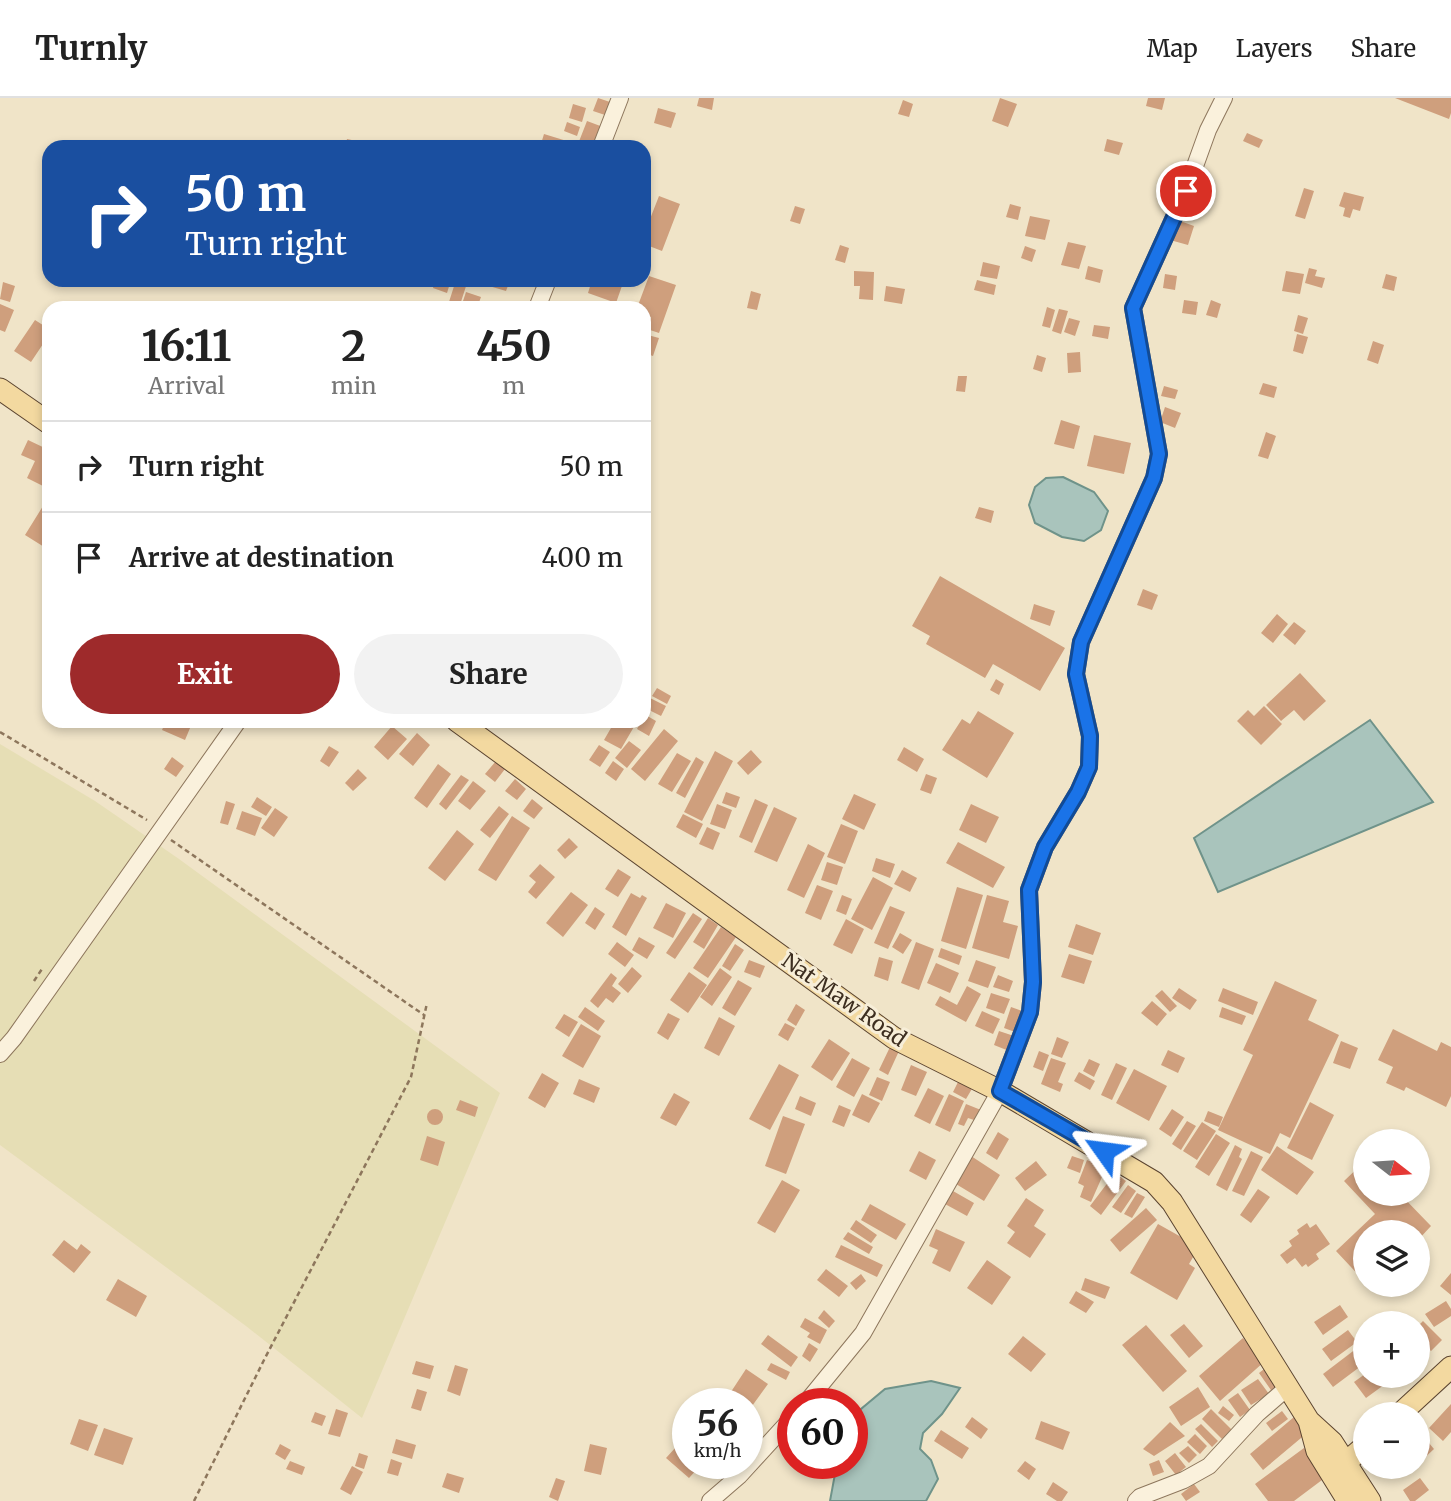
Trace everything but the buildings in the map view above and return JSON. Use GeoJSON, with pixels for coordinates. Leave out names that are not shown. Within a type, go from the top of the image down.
{"type":"FeatureCollection","features":[{"type":"Feature","properties":{"kind":"main road"},"geometry":{"type":"LineString","coordinates":[[0,389],[42,418]]}},
{"type":"Feature","properties":{"kind":"main road","name":"Nat Maw Road"},"geometry":{"type":"LineString","coordinates":[[467,728],[894,1038],[1000,1091],[1154,1182],[1172,1202],[1309,1421],[1317,1451],[1370,1501]]}},
{"type":"Feature","properties":{"kind":"main road"},"geometry":{"type":"LineString","coordinates":[[1413,1402],[1451,1367]]}},
{"type":"Feature","properties":{"kind":"main road"},"geometry":{"type":"LineString","coordinates":[[1339,1469],[1353,1457]]}},
{"type":"Feature","properties":{"kind":"main road","name":"Nat Maw Road"},"geometry":{"type":"LineString","coordinates":[[1339,1469],[1348,1501]]}},
{"type":"Feature","properties":{"kind":"street"},"geometry":{"type":"LineString","coordinates":[[604,140],[620,98]]}},
{"type":"Feature","properties":{"kind":"street"},"geometry":{"type":"LineString","coordinates":[[818,1388],[863,1333],[1000,1091],[1030,1012],[1033,982],[1029,890],[1045,847],[1078,792],[1089,767],[1090,736],[1076,674],[1081,642],[1154,478],[1159,454],[1133,308],[1186,191],[1208,130],[1224,98]]}},
{"type":"Feature","properties":{"kind":"street"},"geometry":{"type":"LineString","coordinates":[[0,1054],[7,1035],[155,827],[233,728]]}},
{"type":"Feature","properties":{"kind":"street"},"geometry":{"type":"LineString","coordinates":[[1136,1501],[1209,1466],[1257,1414],[1287,1388]]}},
{"type":"Feature","properties":{"kind":"street"},"geometry":{"type":"LineString","coordinates":[[710,1501],[739,1476],[777,1434]]}},
{"type":"Feature","properties":{"kind":"path"},"geometry":{"type":"LineString","coordinates":[[0,732],[155,827],[424,1015]]}},
{"type":"Feature","properties":{"kind":"path"},"geometry":{"type":"LineString","coordinates":[[194,1501],[411,1077],[426,1003]]}},
{"type":"Feature","properties":{"kind":"shaded area"},"geometry":{"type":"Polygon","coordinates":[[[0,744],[95,801],[179,859],[500,1093],[362,1418],[246,1326],[0,1145],[0,744]]]}},
{"type":"Feature","properties":{"kind":"water"},"geometry":{"type":"Polygon","coordinates":[[[1063,477],[1094,492],[1108,511],[1101,530],[1084,541],[1062,537],[1035,523],[1029,505],[1035,487],[1046,478],[1063,477]]]}},
{"type":"Feature","properties":{"kind":"water"},"geometry":{"type":"Polygon","coordinates":[[[1370,720],[1433,802],[1218,892],[1194,838],[1370,720]]]}},
{"type":"Feature","properties":{"kind":"water"},"geometry":{"type":"Polygon","coordinates":[[[931,1381],[960,1388],[942,1414],[923,1433],[920,1449],[931,1460],[938,1479],[926,1501],[830,1501],[834,1479],[868,1479],[868,1403],[885,1389],[931,1381]]]}},
{"type":"Feature","properties":{"kind":"route"},"geometry":{"type":"LineString","coordinates":[[1104,1151],[1000,1091],[1030,1012],[1033,982],[1029,890],[1045,847],[1078,792],[1089,767],[1090,736],[1076,674],[1081,642],[1154,478],[1159,454],[1133,308],[1186,191]]}}]}
